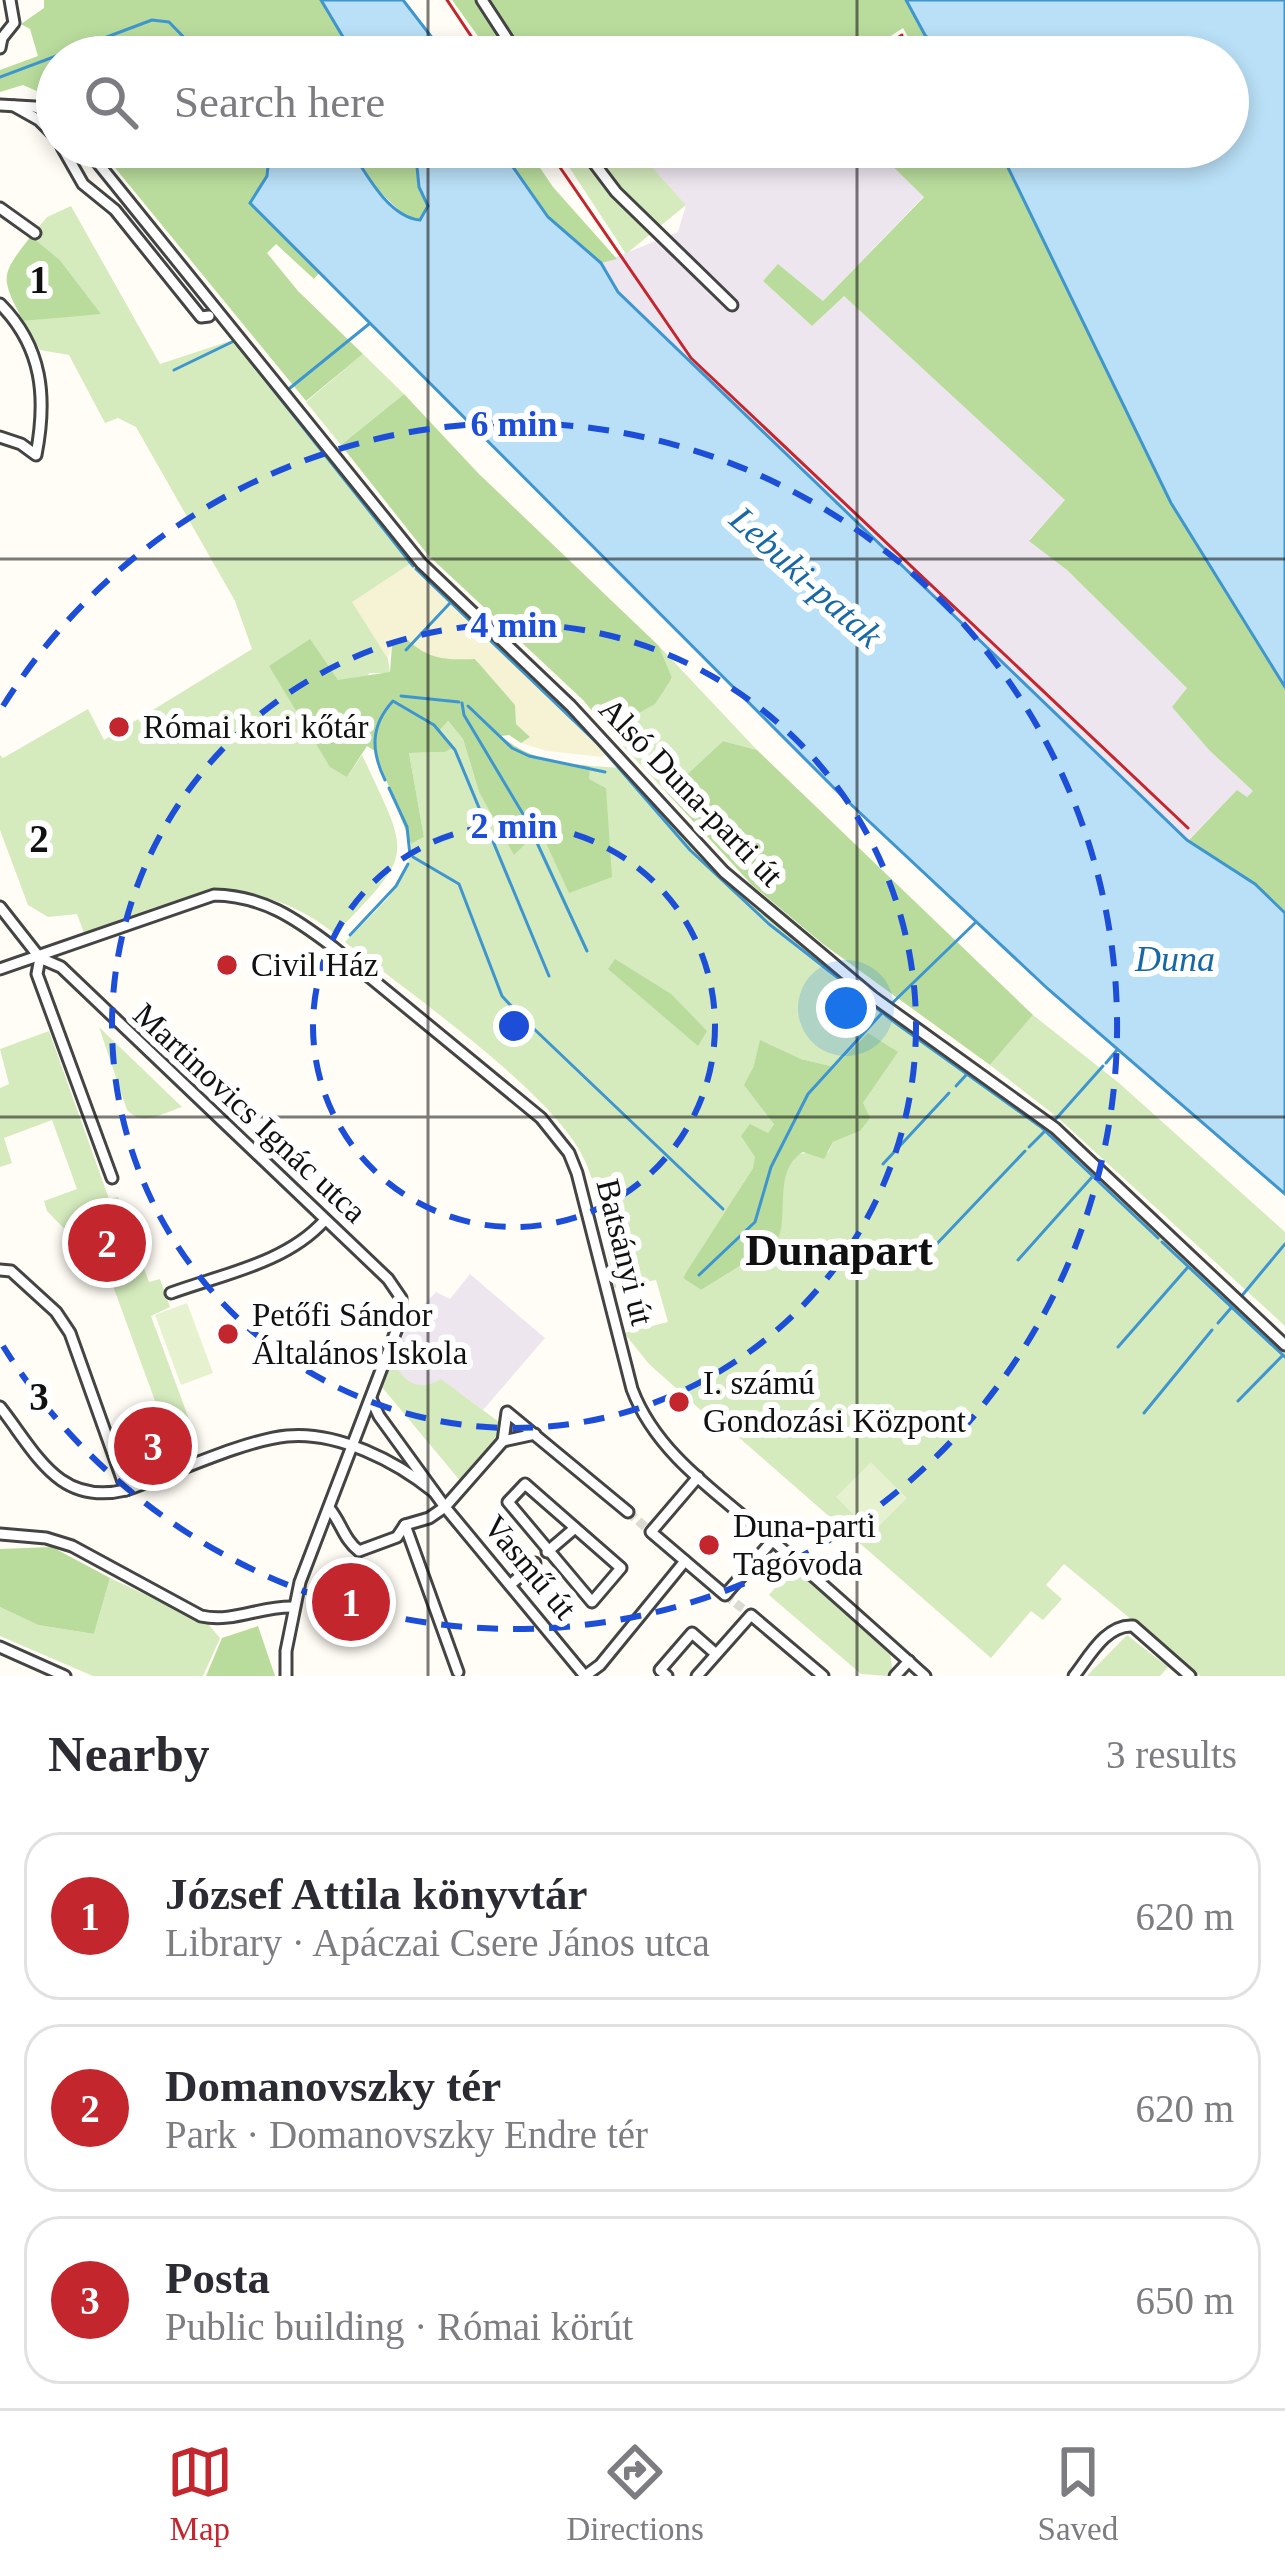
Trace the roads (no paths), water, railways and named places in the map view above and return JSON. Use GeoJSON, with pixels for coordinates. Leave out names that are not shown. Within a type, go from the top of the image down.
{"type":"FeatureCollection","features":[{"type":"Feature","properties":{"kind":"street"},"geometry":{"type":"LineString","coordinates":[[482,0],[505,36]]}},
{"type":"Feature","properties":{"kind":"street"},"geometry":{"type":"LineString","coordinates":[[0,45],[12,28],[8,3]]}},
{"type":"Feature","properties":{"kind":"street"},"geometry":{"type":"LineString","coordinates":[[6,105],[36,107]]}},
{"type":"Feature","properties":{"kind":"street"},"geometry":{"type":"LineString","coordinates":[[6,105],[36,119]]}},
{"type":"Feature","properties":{"kind":"street"},"geometry":{"type":"LineString","coordinates":[[74,168],[83,184],[115,210],[201,317],[209,316]]}},
{"type":"Feature","properties":{"kind":"street","name":"Alsó Duna-parti út"},"geometry":{"type":"LineString","coordinates":[[102,168],[422,563],[572,706],[724,872],[888,1008],[1055,1128],[1285,1345]]}},
{"type":"Feature","properties":{"kind":"street"},"geometry":{"type":"LineString","coordinates":[[598,168],[616,192],[731,305]]}},
{"type":"Feature","properties":{"kind":"street"},"geometry":{"type":"LineString","coordinates":[[0,208],[35,233]]}},
{"type":"Feature","properties":{"kind":"street"},"geometry":{"type":"LineString","coordinates":[[0,304],[21,327],[40,375],[42,414],[36,455],[2,435]]}},
{"type":"Feature","properties":{"kind":"street","name":"Batsányi út"},"geometry":{"type":"LineString","coordinates":[[0,969],[194,899],[238,896],[297,920],[333,947],[541,1118],[568,1154],[578,1173],[643,1417],[698,1478],[925,1676]]}},
{"type":"Feature","properties":{"kind":"street","name":"Martinovics Ignác utca"},"geometry":{"type":"LineString","coordinates":[[0,908],[40,958],[61,968],[396,1288],[401,1318],[371,1399]]}},
{"type":"Feature","properties":{"kind":"street"},"geometry":{"type":"LineString","coordinates":[[61,968],[72,944]]}},
{"type":"Feature","properties":{"kind":"street"},"geometry":{"type":"LineString","coordinates":[[40,958],[38,974],[112,1178]]}},
{"type":"Feature","properties":{"kind":"street"},"geometry":{"type":"LineString","coordinates":[[171,1293],[282,1253],[300,1244],[324,1221]]}},
{"type":"Feature","properties":{"kind":"street"},"geometry":{"type":"LineString","coordinates":[[0,1270],[10,1271],[64,1322],[127,1490],[93,1495],[62,1483],[0,1407]]}},
{"type":"Feature","properties":{"kind":"street"},"geometry":{"type":"LineString","coordinates":[[286,1676],[293,1606],[371,1399]]}},
{"type":"Feature","properties":{"kind":"street","name":"Vasmű út"},"geometry":{"type":"LineString","coordinates":[[371,1399],[445,1507],[584,1676]]}},
{"type":"Feature","properties":{"kind":"street"},"geometry":{"type":"LineString","coordinates":[[329,1508],[348,1544],[359,1551],[397,1537],[405,1525],[445,1507],[503,1441],[507,1412],[628,1512]]}},
{"type":"Feature","properties":{"kind":"street"},"geometry":{"type":"LineString","coordinates":[[503,1441],[536,1434]]}},
{"type":"Feature","properties":{"kind":"street","name":"Vasmű út"},"geometry":{"type":"LineString","coordinates":[[127,1490],[280,1437],[316,1437],[412,1475],[434,1492]]}},
{"type":"Feature","properties":{"kind":"street"},"geometry":{"type":"LineString","coordinates":[[698,1478],[651,1532],[725,1595],[772,1540]]}},
{"type":"Feature","properties":{"kind":"street"},"geometry":{"type":"LineString","coordinates":[[524,1484],[574,1528],[622,1568],[592,1602],[508,1502],[524,1484]]}},
{"type":"Feature","properties":{"kind":"street"},"geometry":{"type":"LineString","coordinates":[[405,1525],[458,1672]]}},
{"type":"Feature","properties":{"kind":"street"},"geometry":{"type":"LineString","coordinates":[[547,1552],[574,1528]]}},
{"type":"Feature","properties":{"kind":"street"},"geometry":{"type":"LineString","coordinates":[[0,1534],[46,1538],[72,1546],[201,1616],[222,1620],[272,1606],[293,1606]]}},
{"type":"Feature","properties":{"kind":"street"},"geometry":{"type":"LineString","coordinates":[[584,1676],[600,1665],[685,1561]]}},
{"type":"Feature","properties":{"kind":"street"},"geometry":{"type":"LineString","coordinates":[[510,1585],[535,1563]]}},
{"type":"Feature","properties":{"kind":"street"},"geometry":{"type":"LineString","coordinates":[[697,1676],[751,1615],[824,1676]]}},
{"type":"Feature","properties":{"kind":"street"},"geometry":{"type":"LineString","coordinates":[[1073,1676],[1121,1625],[1132,1626],[1190,1676]]}},
{"type":"Feature","properties":{"kind":"street"},"geometry":{"type":"LineString","coordinates":[[667,1676],[660,1670],[692,1633],[716,1654]]}},
{"type":"Feature","properties":{"kind":"street"},"geometry":{"type":"LineString","coordinates":[[0,1647],[65,1676]]}},
{"type":"Feature","properties":{"kind":"street"},"geometry":{"type":"LineString","coordinates":[[895,1676],[908,1661]]}},
{"type":"Feature","properties":{"kind":"water"},"geometry":{"type":"Polygon","coordinates":[[[321,0],[403,0],[431,36],[342,36],[321,0]]]}},
{"type":"Feature","properties":{"kind":"water"},"geometry":{"type":"Polygon","coordinates":[[[906,0],[1285,0],[1285,687],[1171,503],[1008,168],[1249,168],[1249,36],[925,35],[906,0]]]}},
{"type":"Feature","properties":{"kind":"water","name":"Duna"},"geometry":{"type":"Polygon","coordinates":[[[268,168],[362,168],[388,202],[420,220],[428,206],[417,168],[514,168],[548,217],[601,263],[618,292],[1187,840],[1255,884],[1285,913],[1285,1194],[1048,989],[842,796],[250,203],[268,168]]]}},
{"type":"Feature","properties":{"kind":"waterway","name":"Lebuki-patak"},"geometry":{"type":"LineString","coordinates":[[109,36],[152,20],[169,22],[183,36]]}},
{"type":"Feature","properties":{"kind":"waterway","name":"Lebuki-patak"},"geometry":{"type":"LineString","coordinates":[[0,77],[36,64]]}},
{"type":"Feature","properties":{"kind":"waterway"},"geometry":{"type":"LineString","coordinates":[[198,295],[413,566]]}},
{"type":"Feature","properties":{"kind":"waterway"},"geometry":{"type":"LineString","coordinates":[[290,388],[369,324]]}},
{"type":"Feature","properties":{"kind":"waterway"},"geometry":{"type":"LineString","coordinates":[[174,370],[232,342]]}},
{"type":"Feature","properties":{"kind":"waterway"},"geometry":{"type":"LineString","coordinates":[[416,569],[598,744],[690,850],[769,924],[1041,1127],[1158,1238]]}},
{"type":"Feature","properties":{"kind":"waterway"},"geometry":{"type":"LineString","coordinates":[[406,650],[450,603]]}},
{"type":"Feature","properties":{"kind":"waterway"},"geometry":{"type":"LineString","coordinates":[[401,696],[459,702]]}},
{"type":"Feature","properties":{"kind":"waterway"},"geometry":{"type":"LineString","coordinates":[[385,780],[375,739],[380,720],[393,701],[434,725],[455,750],[549,976]]}},
{"type":"Feature","properties":{"kind":"waterway"},"geometry":{"type":"LineString","coordinates":[[462,703],[464,715],[526,819],[587,951]]}},
{"type":"Feature","properties":{"kind":"waterway"},"geometry":{"type":"LineString","coordinates":[[468,706],[512,748],[605,772]]}},
{"type":"Feature","properties":{"kind":"waterway"},"geometry":{"type":"LineString","coordinates":[[389,788],[407,827],[410,855]]}},
{"type":"Feature","properties":{"kind":"waterway"},"geometry":{"type":"LineString","coordinates":[[413,857],[459,884],[502,996],[525,1021]]}},
{"type":"Feature","properties":{"kind":"waterway"},"geometry":{"type":"LineString","coordinates":[[350,935],[396,886],[408,864]]}},
{"type":"Feature","properties":{"kind":"waterway"},"geometry":{"type":"LineString","coordinates":[[699,1275],[755,1222],[771,1167],[808,1094],[882,1013],[976,922]]}},
{"type":"Feature","properties":{"kind":"waterway"},"geometry":{"type":"LineString","coordinates":[[532,1027],[723,1209]]}},
{"type":"Feature","properties":{"kind":"waterway"},"geometry":{"type":"LineString","coordinates":[[1106,1063],[1117,1050]]}},
{"type":"Feature","properties":{"kind":"waterway"},"geometry":{"type":"LineString","coordinates":[[1054,1121],[1103,1066]]}},
{"type":"Feature","properties":{"kind":"waterway"},"geometry":{"type":"LineString","coordinates":[[956,1086],[967,1074]]}},
{"type":"Feature","properties":{"kind":"waterway"},"geometry":{"type":"LineString","coordinates":[[883,1164],[949,1093]]}},
{"type":"Feature","properties":{"kind":"waterway"},"geometry":{"type":"LineString","coordinates":[[1029,1147],[1047,1129]]}},
{"type":"Feature","properties":{"kind":"waterway"},"geometry":{"type":"LineString","coordinates":[[931,1250],[1025,1151]]}},
{"type":"Feature","properties":{"kind":"waterway"},"geometry":{"type":"LineString","coordinates":[[1018,1260],[1093,1176]]}},
{"type":"Feature","properties":{"kind":"waterway"},"geometry":{"type":"LineString","coordinates":[[1162,1242],[1285,1357]]}},
{"type":"Feature","properties":{"kind":"waterway"},"geometry":{"type":"LineString","coordinates":[[1240,1298],[1285,1244]]}},
{"type":"Feature","properties":{"kind":"waterway"},"geometry":{"type":"LineString","coordinates":[[1118,1347],[1188,1267]]}},
{"type":"Feature","properties":{"kind":"waterway"},"geometry":{"type":"LineString","coordinates":[[1218,1323],[1231,1308]]}},
{"type":"Feature","properties":{"kind":"waterway"},"geometry":{"type":"LineString","coordinates":[[1144,1413],[1212,1330]]}},
{"type":"Feature","properties":{"kind":"waterway"},"geometry":{"type":"LineString","coordinates":[[1238,1401],[1283,1355]]}},
{"type":"Feature","properties":{"kind":"tunnel"},"geometry":{"type":"LineString","coordinates":[[628,1512],[651,1532]]}},
{"type":"Feature","properties":{"kind":"tunnel"},"geometry":{"type":"LineString","coordinates":[[725,1595],[751,1615]]}},
{"type":"Feature","properties":{"kind":"railway"},"geometry":{"type":"LineString","coordinates":[[447,0],[471,36]]}},
{"type":"Feature","properties":{"kind":"railway"},"geometry":{"type":"LineString","coordinates":[[560,168],[691,358],[1188,828]]}},
{"type":"Feature","properties":{"kind":"place","name":"Római kori kőtár"},"geometry":{"type":"Point","coordinates":[119,727]}},
{"type":"Feature","properties":{"kind":"place","name":"Civil Ház"},"geometry":{"type":"Point","coordinates":[227,965]}},
{"type":"Feature","properties":{"kind":"place","name":"Domanovszky tér"},"geometry":{"type":"Point","coordinates":[107,1243]}},
{"type":"Feature","properties":{"kind":"place","name":"Petőfi Sándor Általános Iskola"},"geometry":{"type":"Point","coordinates":[228,1334]}},
{"type":"Feature","properties":{"kind":"place","name":"I. számú Gondozási Központ"},"geometry":{"type":"Point","coordinates":[679,1402]}},
{"type":"Feature","properties":{"kind":"place","name":"Posta"},"geometry":{"type":"Point","coordinates":[153,1446]}},
{"type":"Feature","properties":{"kind":"place","name":"Duna-parti Tagóvoda"},"geometry":{"type":"Point","coordinates":[709,1545]}},
{"type":"Feature","properties":{"kind":"place","name":"József Attila könyvtár"},"geometry":{"type":"Point","coordinates":[351,1602]}},
{"type":"Feature","properties":{"kind":"district","name":"Dunapart"},"geometry":{"type":"Point","coordinates":[839,1250]}}]}
